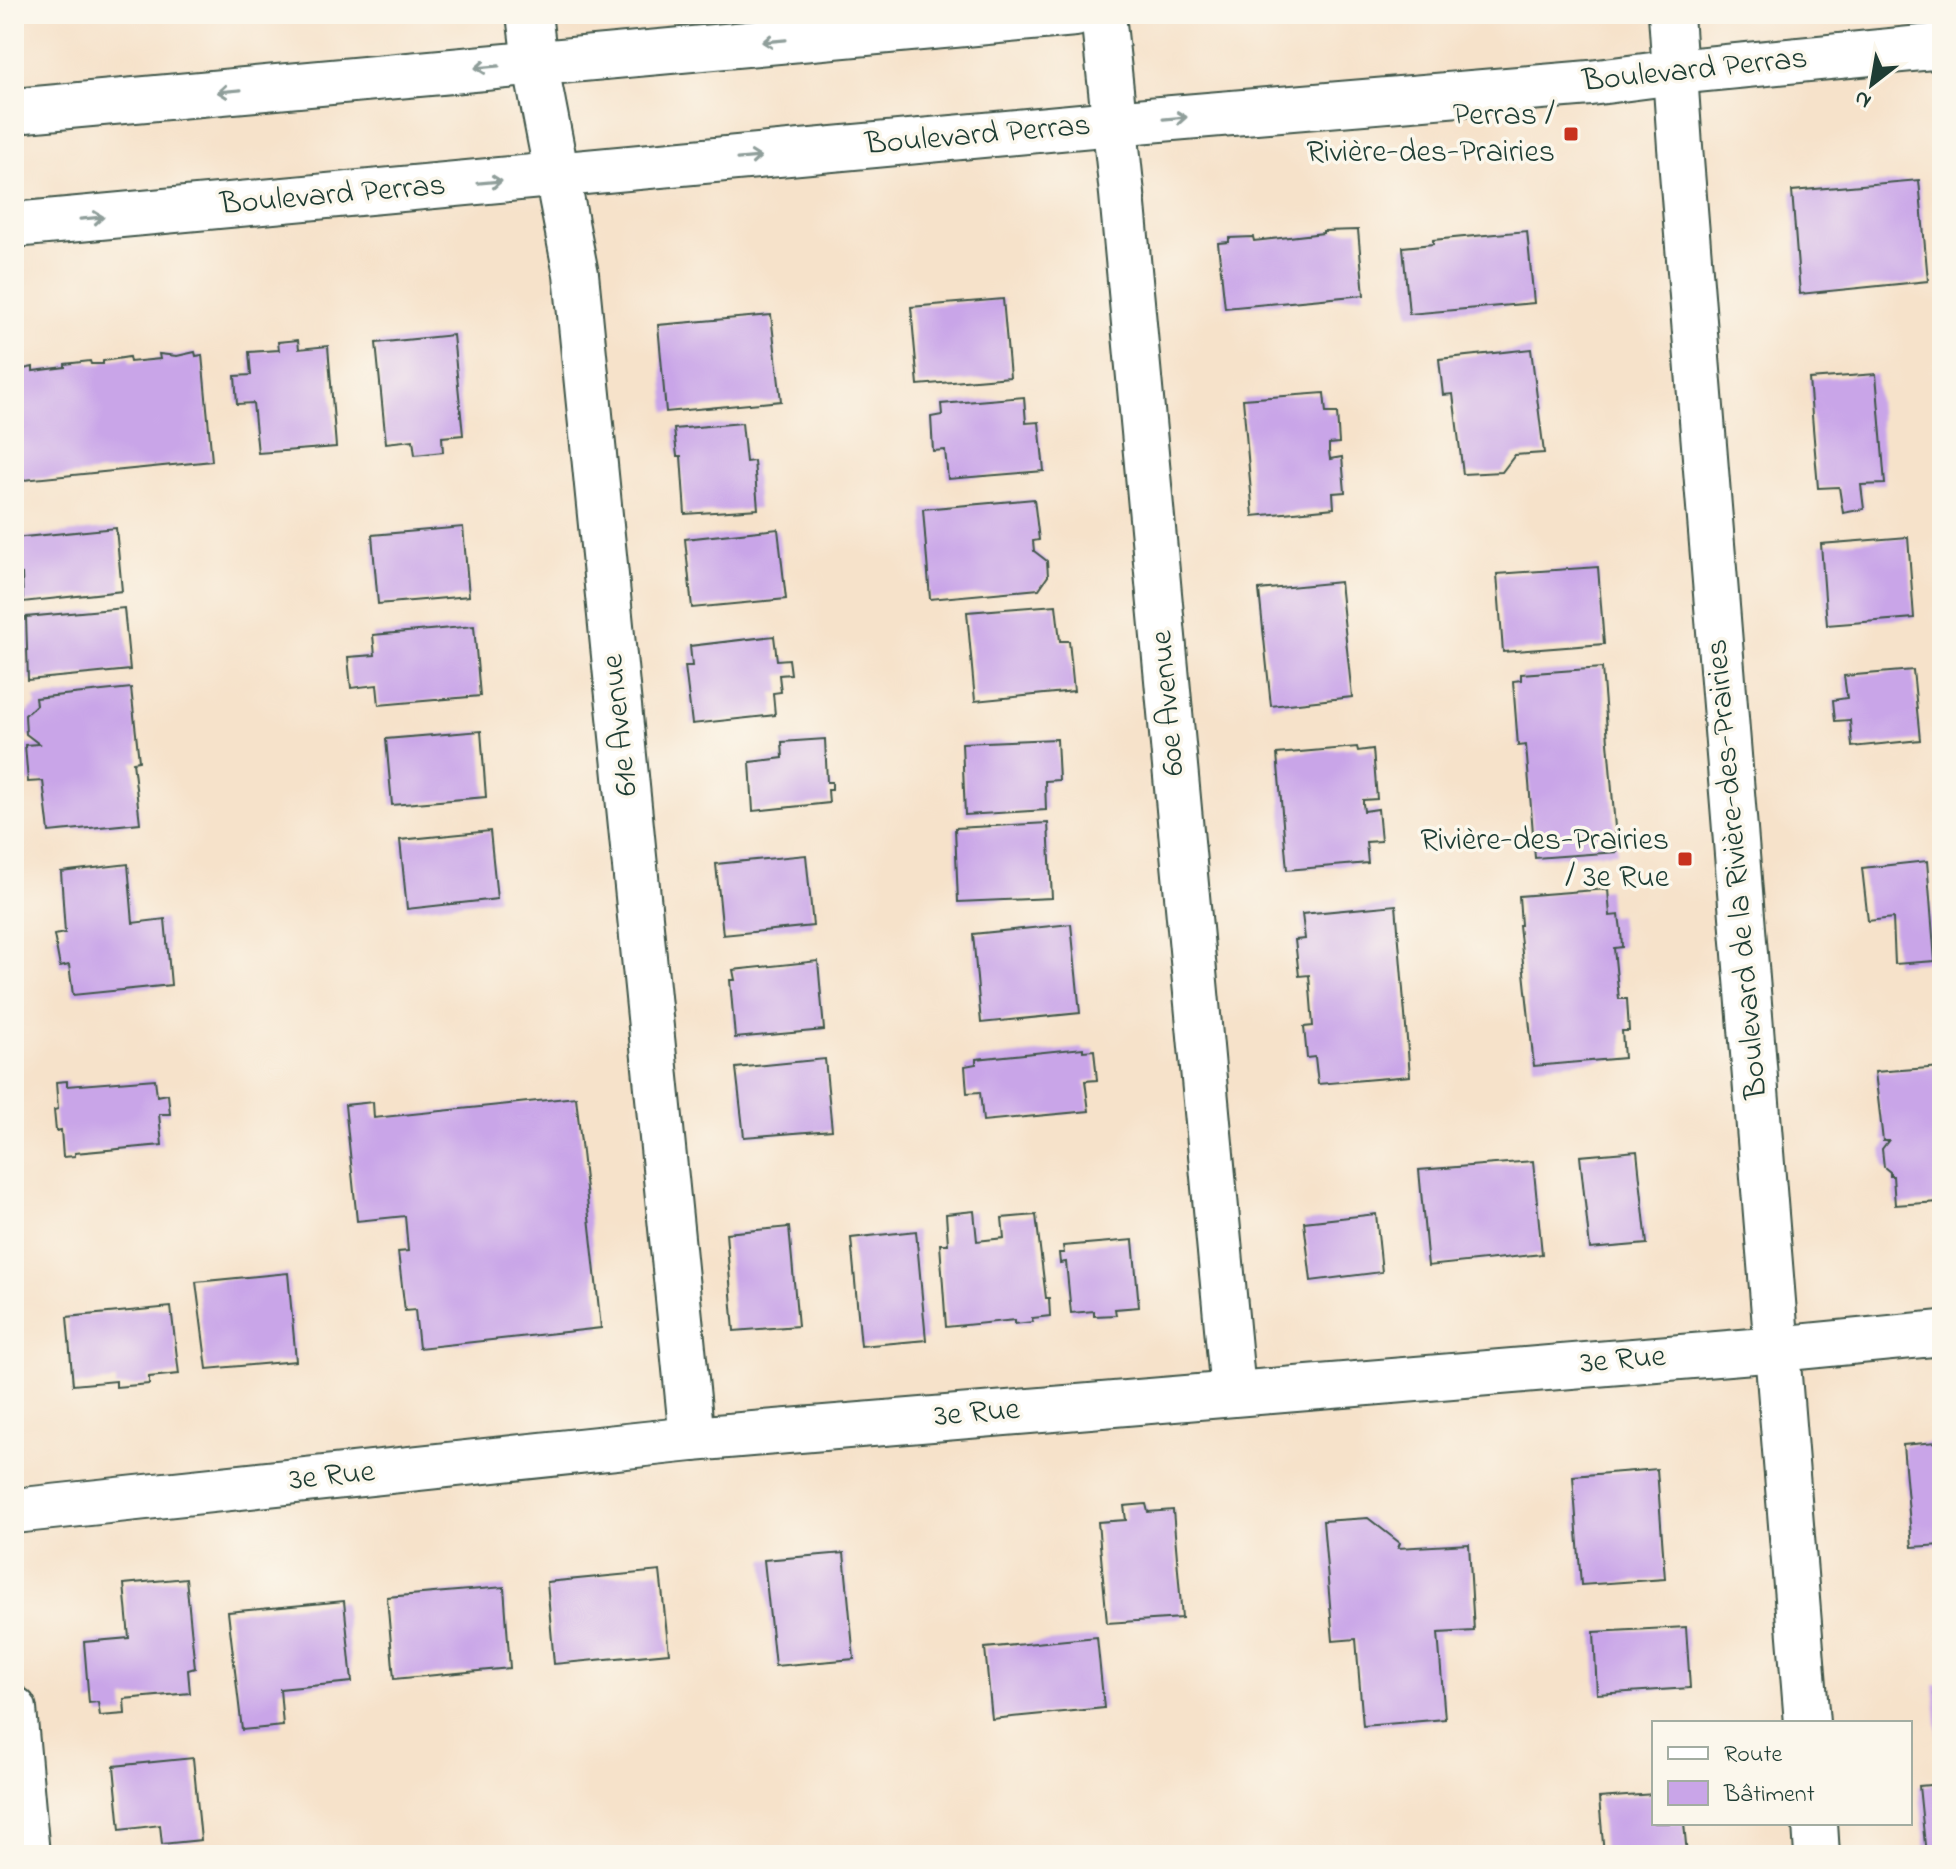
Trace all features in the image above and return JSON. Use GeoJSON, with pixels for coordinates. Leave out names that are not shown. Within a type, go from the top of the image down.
{"type":"FeatureCollection","features":[{"type":"Feature","properties":{"kind":"street","name":"61e Avenue"},"geometry":{"type":"LineString","coordinates":[[529,14],[535,62],[576,274],[692,1439]]}},
{"type":"Feature","properties":{"kind":"street"},"geometry":{"type":"LineString","coordinates":[[14,111],[1075,14]]}},
{"type":"Feature","properties":{"kind":"street","name":"60e Avenue"},"geometry":{"type":"LineString","coordinates":[[1103,14],[1233,1392]]}},
{"type":"Feature","properties":{"kind":"street","name":"Boulevard de la Rivière-des-Prairies"},"geometry":{"type":"LineString","coordinates":[[1671,14],[1807,1721]]}},
{"type":"Feature","properties":{"kind":"street","name":"Boulevard Perras"},"geometry":{"type":"LineString","coordinates":[[14,225],[1113,123],[1590,83],[1942,46]]}},
{"type":"Feature","properties":{"kind":"street","name":"3e Rue"},"geometry":{"type":"LineString","coordinates":[[14,1511],[692,1439],[1942,1333]]}},
{"type":"Feature","properties":{"kind":"street"},"geometry":{"type":"LineString","coordinates":[[14,1709],[27,1855]]}},
{"type":"Feature","properties":{"kind":"street"},"geometry":{"type":"LineString","coordinates":[[1815,1825],[1817,1855]]}},
{"type":"Feature","properties":{"kind":"building"},"geometry":{"type":"Polygon","coordinates":[[[1919,180],[1928,281],[1800,294],[1792,191],[1919,180]]]}},
{"type":"Feature","properties":{"kind":"building"},"geometry":{"type":"Polygon","coordinates":[[[1358,230],[1364,295],[1225,308],[1218,243],[1229,242],[1229,238],[1253,237],[1254,241],[1323,231],[1358,230]]]}},
{"type":"Feature","properties":{"kind":"building"},"geometry":{"type":"Polygon","coordinates":[[[1527,231],[1534,303],[1409,314],[1403,247],[1433,244],[1433,240],[1527,231]]]}},
{"type":"Feature","properties":{"kind":"building"},"geometry":{"type":"Polygon","coordinates":[[[1003,299],[1010,377],[918,385],[911,307],[1003,299]]]}},
{"type":"Feature","properties":{"kind":"building"},"geometry":{"type":"Polygon","coordinates":[[[771,315],[781,401],[666,412],[658,325],[771,315]]]}},
{"type":"Feature","properties":{"kind":"building"},"geometry":{"type":"Polygon","coordinates":[[[453,335],[463,435],[442,437],[443,452],[415,455],[413,440],[386,443],[376,343],[453,335]]]}},
{"type":"Feature","properties":{"kind":"building"},"geometry":{"type":"Polygon","coordinates":[[[298,340],[299,349],[328,346],[336,447],[258,453],[253,403],[237,404],[235,376],[251,375],[249,352],[279,350],[278,342],[298,340]]]}},
{"type":"Feature","properties":{"kind":"building"},"geometry":{"type":"Polygon","coordinates":[[[1531,349],[1544,453],[1515,455],[1502,472],[1463,474],[1453,394],[1443,395],[1439,359],[1531,349]]]}},
{"type":"Feature","properties":{"kind":"building"},"geometry":{"type":"Polygon","coordinates":[[[195,352],[196,356],[202,355],[212,461],[14,481],[14,371],[33,367],[33,371],[65,367],[65,364],[90,361],[91,364],[103,364],[103,361],[129,357],[130,362],[160,359],[159,354],[177,356],[195,352]]]}},
{"type":"Feature","properties":{"kind":"building"},"geometry":{"type":"Polygon","coordinates":[[[1876,374],[1885,484],[1861,485],[1864,509],[1843,513],[1839,487],[1818,488],[1809,379],[1876,374]]]}},
{"type":"Feature","properties":{"kind":"building"},"geometry":{"type":"Polygon","coordinates":[[[1324,393],[1326,413],[1337,413],[1339,443],[1329,444],[1329,451],[1330,459],[1342,457],[1345,492],[1333,493],[1334,508],[1253,516],[1243,399],[1324,393]]]}},
{"type":"Feature","properties":{"kind":"building"},"geometry":{"type":"Polygon","coordinates":[[[1024,397],[1026,423],[1039,422],[1044,471],[948,479],[945,450],[933,451],[931,417],[942,415],[941,404],[1024,397]]]}},
{"type":"Feature","properties":{"kind":"building"},"geometry":{"type":"Polygon","coordinates":[[[742,423],[746,462],[754,461],[758,509],[685,514],[681,456],[677,456],[674,429],[742,423]]]}},
{"type":"Feature","properties":{"kind":"building"},"geometry":{"type":"Polygon","coordinates":[[[1034,499],[1039,540],[1033,541],[1034,551],[1047,561],[1048,576],[1039,589],[930,599],[923,509],[1034,499]]]}},
{"type":"Feature","properties":{"kind":"building"},"geometry":{"type":"Polygon","coordinates":[[[463,527],[469,596],[378,604],[372,535],[463,527]]]}},
{"type":"Feature","properties":{"kind":"building"},"geometry":{"type":"Polygon","coordinates":[[[116,528],[122,591],[23,602],[22,574],[17,575],[14,538],[116,528]]]}},
{"type":"Feature","properties":{"kind":"building"},"geometry":{"type":"Polygon","coordinates":[[[778,529],[786,599],[692,608],[685,539],[778,529]]]}},
{"type":"Feature","properties":{"kind":"building"},"geometry":{"type":"Polygon","coordinates":[[[1908,537],[1914,618],[1827,625],[1821,544],[1908,537]]]}},
{"type":"Feature","properties":{"kind":"building"},"geometry":{"type":"Polygon","coordinates":[[[1598,567],[1604,644],[1503,652],[1497,574],[1598,567]]]}},
{"type":"Feature","properties":{"kind":"building"},"geometry":{"type":"Polygon","coordinates":[[[1340,582],[1352,697],[1271,706],[1259,590],[1340,582]]]}},
{"type":"Feature","properties":{"kind":"building"},"geometry":{"type":"Polygon","coordinates":[[[1056,605],[1060,641],[1069,641],[1074,691],[975,701],[967,612],[1056,605]]]}},
{"type":"Feature","properties":{"kind":"building"},"geometry":{"type":"Polygon","coordinates":[[[124,608],[130,670],[28,680],[26,617],[124,608]]]}},
{"type":"Feature","properties":{"kind":"building"},"geometry":{"type":"Polygon","coordinates":[[[474,626],[480,696],[379,705],[377,685],[351,688],[348,657],[375,655],[373,635],[474,626]]]}},
{"type":"Feature","properties":{"kind":"building"},"geometry":{"type":"Polygon","coordinates":[[[774,636],[777,660],[789,659],[791,674],[779,675],[781,692],[773,693],[775,715],[692,724],[685,666],[692,666],[690,646],[774,636]]]}},
{"type":"Feature","properties":{"kind":"building"},"geometry":{"type":"Polygon","coordinates":[[[1602,668],[1617,852],[1535,858],[1526,745],[1518,746],[1513,681],[1521,680],[1521,674],[1602,668]]]}},
{"type":"Feature","properties":{"kind":"building"},"geometry":{"type":"Polygon","coordinates":[[[1913,670],[1920,740],[1852,747],[1850,720],[1835,721],[1833,700],[1847,698],[1844,676],[1913,670]]]}},
{"type":"Feature","properties":{"kind":"building"},"geometry":{"type":"Polygon","coordinates":[[[131,688],[139,761],[133,762],[140,823],[49,832],[43,781],[28,782],[25,745],[39,744],[26,734],[25,715],[36,705],[35,698],[131,688]]]}},
{"type":"Feature","properties":{"kind":"building"},"geometry":{"type":"Polygon","coordinates":[[[481,731],[486,797],[392,805],[386,739],[481,731]]]}},
{"type":"Feature","properties":{"kind":"building"},"geometry":{"type":"Polygon","coordinates":[[[825,739],[827,782],[832,782],[832,790],[828,790],[829,803],[753,811],[750,762],[783,758],[782,742],[825,739]]]}},
{"type":"Feature","properties":{"kind":"building"},"geometry":{"type":"Polygon","coordinates":[[[1057,739],[1059,780],[1045,781],[1046,810],[965,815],[962,743],[1057,739]]]}},
{"type":"Feature","properties":{"kind":"building"},"geometry":{"type":"Polygon","coordinates":[[[1357,747],[1358,751],[1373,749],[1377,799],[1363,800],[1363,804],[1364,811],[1378,809],[1381,841],[1366,842],[1368,863],[1287,870],[1277,754],[1357,747]]]}},
{"type":"Feature","properties":{"kind":"building"},"geometry":{"type":"Polygon","coordinates":[[[1048,823],[1052,898],[958,902],[955,828],[1048,823]]]}},
{"type":"Feature","properties":{"kind":"building"},"geometry":{"type":"Polygon","coordinates":[[[490,831],[497,899],[407,909],[400,840],[490,831]]]}},
{"type":"Feature","properties":{"kind":"building"},"geometry":{"type":"Polygon","coordinates":[[[806,855],[813,926],[723,935],[716,864],[806,855]]]}},
{"type":"Feature","properties":{"kind":"building"},"geometry":{"type":"Polygon","coordinates":[[[1927,861],[1935,961],[1895,964],[1893,918],[1868,921],[1862,868],[1927,861]]]}},
{"type":"Feature","properties":{"kind":"building"},"geometry":{"type":"Polygon","coordinates":[[[128,864],[133,923],[165,919],[171,985],[73,995],[69,965],[60,967],[54,935],[65,933],[61,872],[128,864]]]}},
{"type":"Feature","properties":{"kind":"building"},"geometry":{"type":"Polygon","coordinates":[[[1608,889],[1610,916],[1619,915],[1621,930],[1622,947],[1614,948],[1619,999],[1627,999],[1629,1031],[1622,1031],[1624,1058],[1534,1066],[1519,925],[1519,896],[1608,889]]]}},
{"type":"Feature","properties":{"kind":"building"},"geometry":{"type":"Polygon","coordinates":[[[1396,905],[1410,1076],[1318,1084],[1315,1057],[1307,1058],[1304,1027],[1313,1026],[1309,975],[1299,976],[1295,940],[1305,939],[1302,914],[1396,905]]]}},
{"type":"Feature","properties":{"kind":"building"},"geometry":{"type":"Polygon","coordinates":[[[1071,924],[1080,1013],[981,1023],[973,934],[1071,924]]]}},
{"type":"Feature","properties":{"kind":"building"},"geometry":{"type":"Polygon","coordinates":[[[818,961],[824,1030],[735,1038],[730,980],[735,980],[733,970],[818,961]]]}},
{"type":"Feature","properties":{"kind":"building"},"geometry":{"type":"Polygon","coordinates":[[[1083,1048],[1083,1051],[1094,1050],[1097,1080],[1085,1081],[1089,1111],[983,1121],[980,1092],[967,1093],[965,1066],[976,1064],[976,1059],[1083,1048]]]}},
{"type":"Feature","properties":{"kind":"building"},"geometry":{"type":"Polygon","coordinates":[[[825,1059],[832,1130],[744,1137],[736,1068],[825,1059]]]}},
{"type":"Feature","properties":{"kind":"building"},"geometry":{"type":"Polygon","coordinates":[[[1942,1067],[1942,1180],[1937,1180],[1939,1202],[1895,1205],[1893,1176],[1884,1167],[1882,1149],[1888,1141],[1883,1141],[1875,1072],[1942,1067]]]}},
{"type":"Feature","properties":{"kind":"building"},"geometry":{"type":"Polygon","coordinates":[[[155,1079],[157,1096],[168,1094],[170,1114],[159,1114],[162,1145],[75,1153],[75,1156],[63,1157],[61,1130],[56,1131],[54,1110],[58,1109],[56,1082],[67,1081],[67,1086],[155,1079]]]}},
{"type":"Feature","properties":{"kind":"building"},"geometry":{"type":"Polygon","coordinates":[[[576,1097],[601,1328],[419,1348],[415,1310],[405,1311],[398,1252],[408,1251],[405,1216],[357,1221],[345,1105],[373,1102],[374,1118],[576,1097]]]}},
{"type":"Feature","properties":{"kind":"building"},"geometry":{"type":"Polygon","coordinates":[[[1637,1151],[1647,1244],[1590,1249],[1580,1156],[1637,1151]]]}},
{"type":"Feature","properties":{"kind":"building"},"geometry":{"type":"Polygon","coordinates":[[[1533,1161],[1542,1254],[1428,1266],[1419,1170],[1533,1161]]]}},
{"type":"Feature","properties":{"kind":"building"},"geometry":{"type":"Polygon","coordinates":[[[974,1211],[977,1241],[1004,1238],[1002,1218],[1036,1215],[1050,1316],[1015,1324],[1015,1320],[946,1327],[940,1244],[948,1244],[946,1214],[974,1211]]]}},
{"type":"Feature","properties":{"kind":"building"},"geometry":{"type":"Polygon","coordinates":[[[1376,1214],[1382,1272],[1311,1281],[1304,1222],[1376,1214]]]}},
{"type":"Feature","properties":{"kind":"building"},"geometry":{"type":"Polygon","coordinates":[[[789,1227],[798,1326],[734,1331],[726,1233],[789,1227]]]}},
{"type":"Feature","properties":{"kind":"building"},"geometry":{"type":"Polygon","coordinates":[[[916,1231],[926,1340],[861,1346],[851,1238],[916,1231]]]}},
{"type":"Feature","properties":{"kind":"building"},"geometry":{"type":"Polygon","coordinates":[[[1133,1240],[1139,1307],[1115,1309],[1116,1315],[1094,1316],[1094,1311],[1071,1313],[1066,1262],[1060,1263],[1059,1253],[1064,1253],[1063,1246],[1133,1240]]]}},
{"type":"Feature","properties":{"kind":"building"},"geometry":{"type":"Polygon","coordinates":[[[288,1273],[296,1361],[207,1369],[196,1282],[288,1273]]]}},
{"type":"Feature","properties":{"kind":"building"},"geometry":{"type":"Polygon","coordinates":[[[171,1307],[179,1374],[149,1377],[149,1384],[116,1387],[116,1381],[73,1385],[67,1317],[171,1307]]]}},
{"type":"Feature","properties":{"kind":"building"},"geometry":{"type":"Polygon","coordinates":[[[1936,1442],[1937,1451],[1942,1451],[1942,1545],[1912,1547],[1903,1445],[1936,1442]]]}},
{"type":"Feature","properties":{"kind":"building"},"geometry":{"type":"Polygon","coordinates":[[[1657,1469],[1665,1579],[1581,1585],[1573,1476],[1657,1469]]]}},
{"type":"Feature","properties":{"kind":"building"},"geometry":{"type":"Polygon","coordinates":[[[1146,1504],[1148,1512],[1173,1510],[1182,1618],[1107,1623],[1098,1522],[1126,1520],[1124,1506],[1146,1504]]]}},
{"type":"Feature","properties":{"kind":"building"},"geometry":{"type":"Polygon","coordinates":[[[1368,1518],[1400,1543],[1398,1548],[1469,1544],[1474,1631],[1438,1633],[1445,1719],[1363,1726],[1356,1639],[1333,1641],[1323,1521],[1368,1518]]]}},
{"type":"Feature","properties":{"kind":"building"},"geometry":{"type":"Polygon","coordinates":[[[844,1553],[854,1659],[775,1666],[764,1560],[844,1553]]]}},
{"type":"Feature","properties":{"kind":"building"},"geometry":{"type":"Polygon","coordinates":[[[660,1571],[669,1653],[554,1664],[547,1582],[660,1571]]]}},
{"type":"Feature","properties":{"kind":"building"},"geometry":{"type":"Polygon","coordinates":[[[186,1578],[195,1668],[188,1670],[190,1693],[124,1699],[125,1714],[100,1716],[98,1702],[89,1703],[84,1642],[129,1638],[124,1584],[186,1578]]]}},
{"type":"Feature","properties":{"kind":"building"},"geometry":{"type":"Polygon","coordinates":[[[504,1587],[510,1668],[394,1679],[387,1597],[504,1587]]]}},
{"type":"Feature","properties":{"kind":"building"},"geometry":{"type":"Polygon","coordinates":[[[344,1601],[352,1682],[280,1689],[283,1726],[242,1730],[228,1612],[344,1601]]]}},
{"type":"Feature","properties":{"kind":"building"},"geometry":{"type":"Polygon","coordinates":[[[1686,1627],[1690,1688],[1597,1694],[1594,1632],[1686,1627]]]}},
{"type":"Feature","properties":{"kind":"building"},"geometry":{"type":"Polygon","coordinates":[[[1097,1637],[1104,1708],[992,1719],[985,1648],[1097,1637]]]}},
{"type":"Feature","properties":{"kind":"building"},"geometry":{"type":"Polygon","coordinates":[[[1934,1684],[1942,1684],[1942,1738],[1938,1738],[1934,1684]]]}},
{"type":"Feature","properties":{"kind":"building"},"geometry":{"type":"Polygon","coordinates":[[[193,1758],[201,1840],[162,1844],[160,1825],[120,1830],[114,1766],[193,1758]]]}},
{"type":"Feature","properties":{"kind":"building"},"geometry":{"type":"Polygon","coordinates":[[[1942,1784],[1942,1855],[1926,1855],[1919,1786],[1942,1784]]]}},
{"type":"Feature","properties":{"kind":"building"},"geometry":{"type":"Polygon","coordinates":[[[1652,1794],[1652,1825],[1684,1825],[1687,1855],[1604,1855],[1599,1798],[1652,1794]]]}},
{"type":"Feature","properties":{"kind":"place","name":"Perras / Rivière-des-Prairies"},"geometry":{"type":"Point","coordinates":[1571,134]}},
{"type":"Feature","properties":{"kind":"place","name":"Rivière-des-Prairies / 3e Rue"},"geometry":{"type":"Point","coordinates":[1685,859]}}]}
